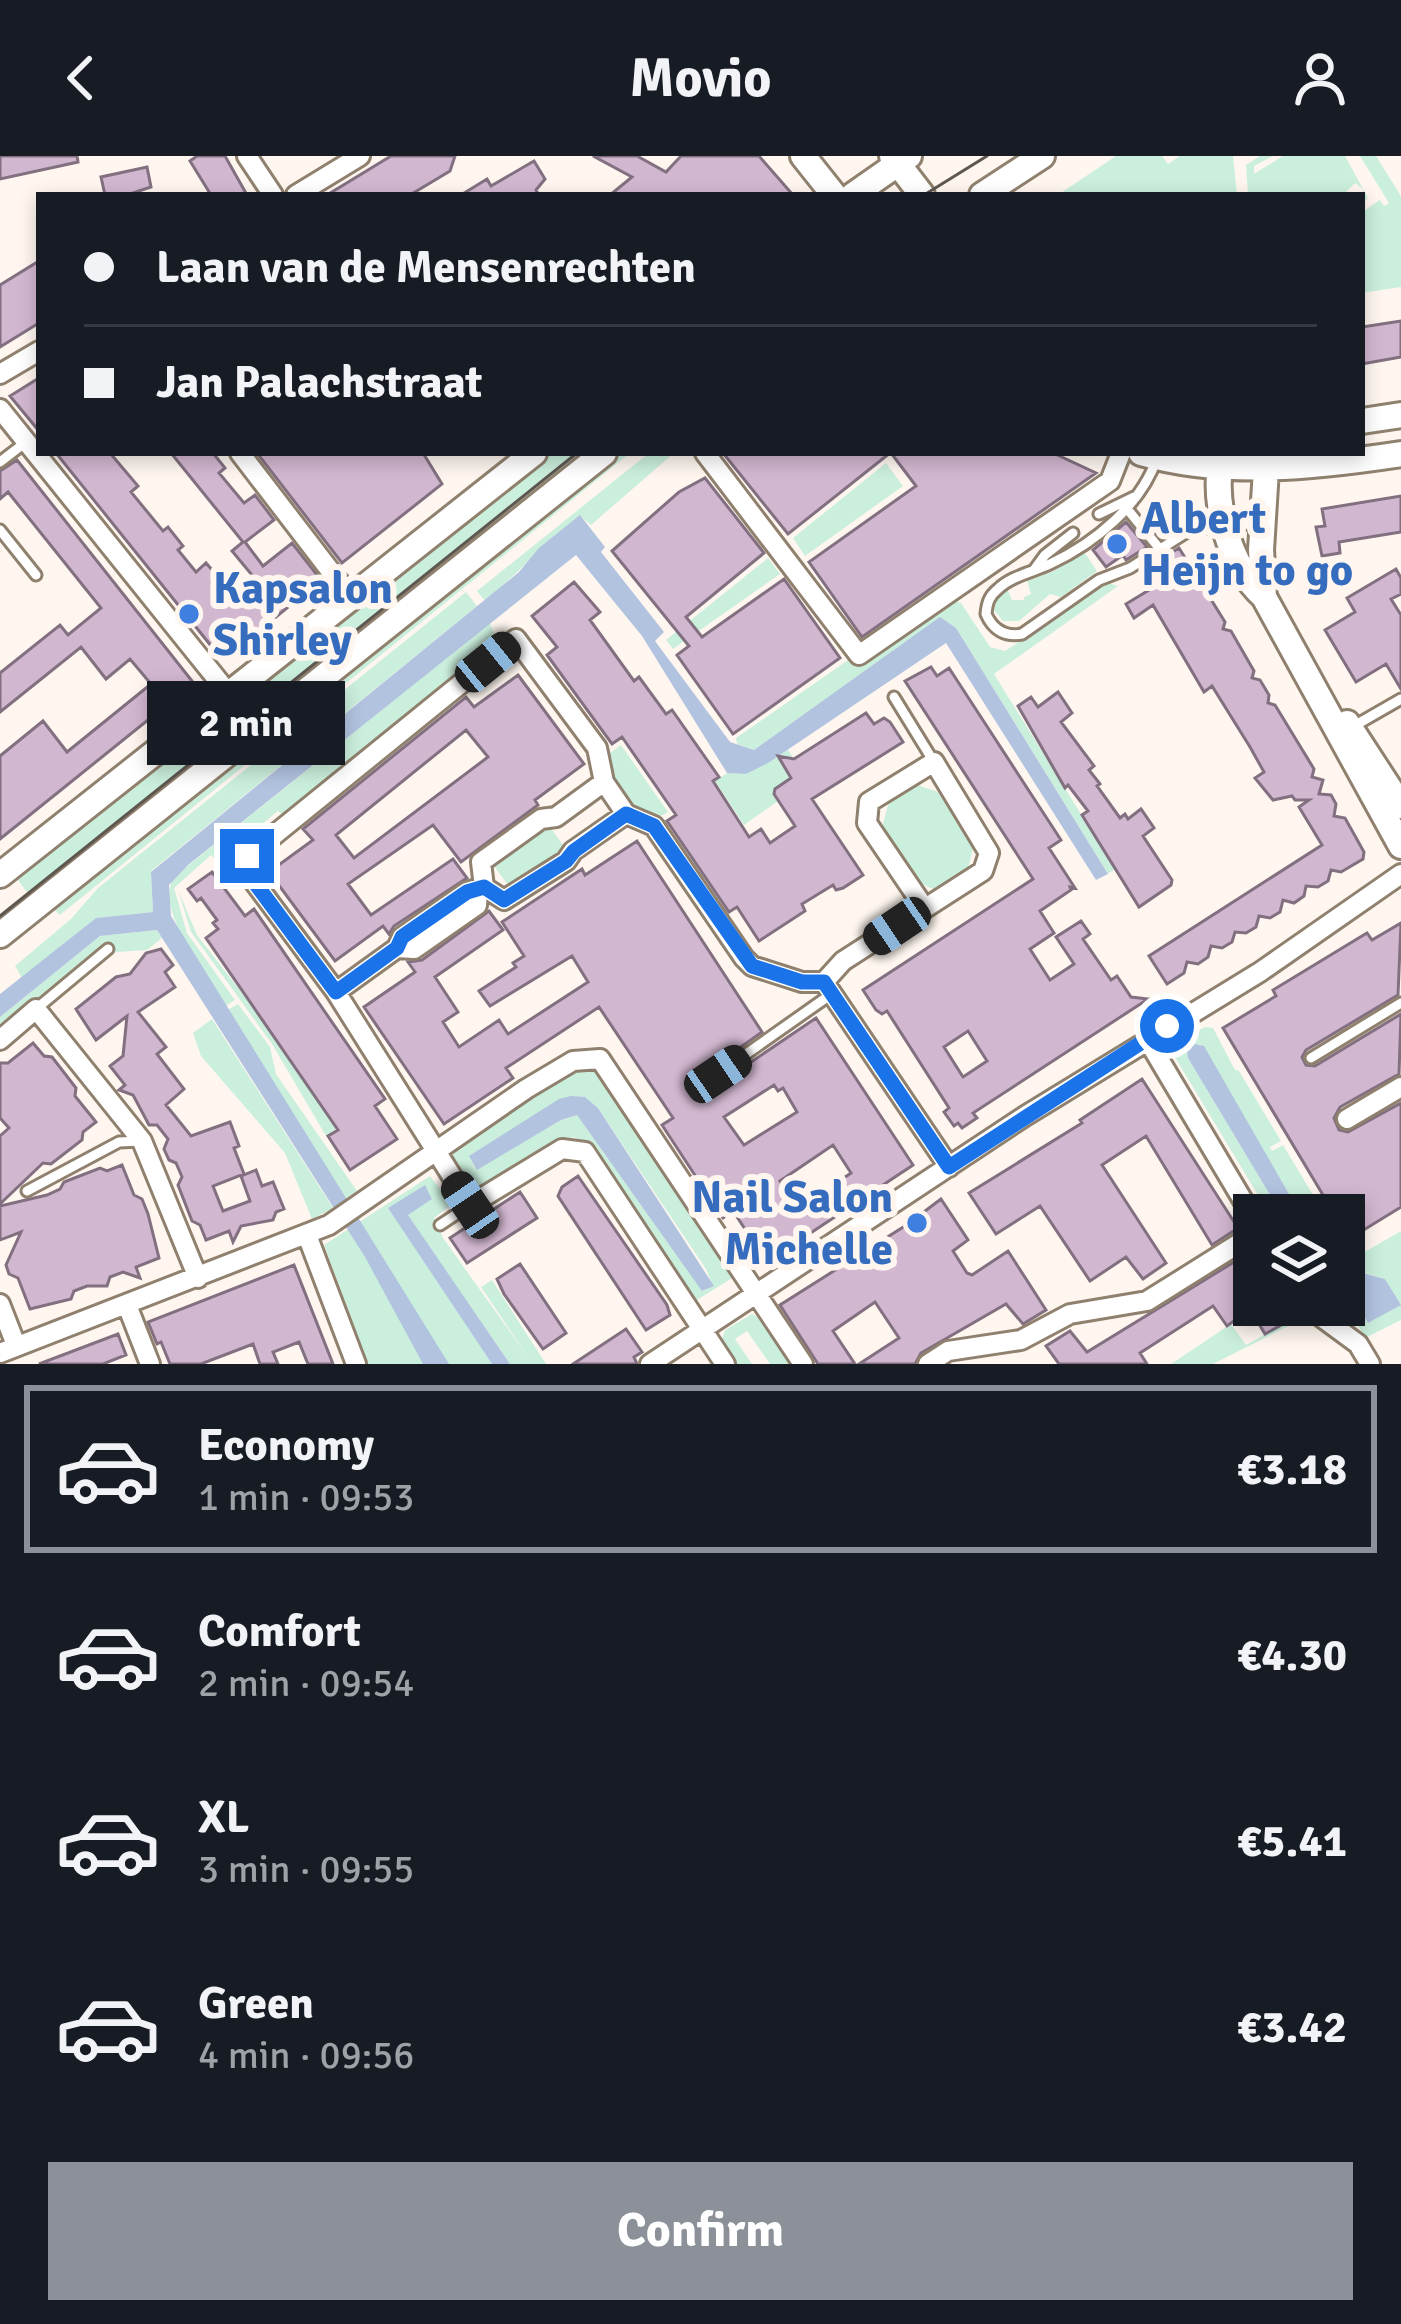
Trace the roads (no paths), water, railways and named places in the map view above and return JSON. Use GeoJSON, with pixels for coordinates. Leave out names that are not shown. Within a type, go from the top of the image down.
{"type":"FeatureCollection","features":[{"type":"Feature","properties":{"kind":"main road"},"geometry":{"type":"LineString","coordinates":[[803,156],[832,192]]}},
{"type":"Feature","properties":{"kind":"main road"},"geometry":{"type":"LineString","coordinates":[[987,192],[1042,156]]}},
{"type":"Feature","properties":{"kind":"main road"},"geometry":{"type":"LineString","coordinates":[[857,192],[899,158],[920,192]]}},
{"type":"Feature","properties":{"kind":"main road"},"geometry":{"type":"LineString","coordinates":[[1365,421],[1401,415]]}},
{"type":"Feature","properties":{"kind":"main road"},"geometry":{"type":"LineString","coordinates":[[1163,456],[1342,464],[1401,454]]}},
{"type":"Feature","properties":{"kind":"main road"},"geometry":{"type":"LineString","coordinates":[[0,875],[530,456]]}},
{"type":"Feature","properties":{"kind":"main road"},"geometry":{"type":"LineString","coordinates":[[0,935],[600,456]]}},
{"type":"Feature","properties":{"kind":"main road"},"geometry":{"type":"LineString","coordinates":[[1221,460],[1226,528],[1238,568],[1264,597],[1316,691],[1330,701],[1344,732],[1394,800],[1401,846]]}},
{"type":"Feature","properties":{"kind":"main road"},"geometry":{"type":"LineString","coordinates":[[1264,597],[1266,460]]}},
{"type":"Feature","properties":{"kind":"street"},"geometry":{"type":"LineString","coordinates":[[247,156],[271,192]]}},
{"type":"Feature","properties":{"kind":"street"},"geometry":{"type":"LineString","coordinates":[[301,192],[360,156]]}},
{"type":"Feature","properties":{"kind":"street"},"geometry":{"type":"LineString","coordinates":[[0,374],[36,353]]}},
{"type":"Feature","properties":{"kind":"street"},"geometry":{"type":"LineString","coordinates":[[0,409],[36,454]]}},
{"type":"Feature","properties":{"kind":"street"},"geometry":{"type":"LineString","coordinates":[[37,456],[229,694]]}},
{"type":"Feature","properties":{"kind":"street"},"geometry":{"type":"LineString","coordinates":[[242,456],[352,599]]}},
{"type":"Feature","properties":{"kind":"street"},"geometry":{"type":"LineString","coordinates":[[706,456],[859,655],[1110,481],[1120,456]]}},
{"type":"Feature","properties":{"kind":"street"},"geometry":{"type":"LineString","coordinates":[[725,1364],[585,1152],[562,1149],[470,1205],[336,992],[249,875],[247,856],[516,639],[597,748],[604,782],[626,814],[654,826],[752,966],[828,988],[949,1167]]}},
{"type":"Feature","properties":{"kind":"street"},"geometry":{"type":"LineString","coordinates":[[828,988],[844,962],[983,871],[989,854],[934,762],[869,802],[867,824],[924,908]]}},
{"type":"Feature","properties":{"kind":"street"},"geometry":{"type":"LineString","coordinates":[[481,889],[481,862],[604,782]]}},
{"type":"Feature","properties":{"kind":"street"},"geometry":{"type":"LineString","coordinates":[[336,992],[397,948],[402,937],[467,892],[481,889],[504,900],[566,861],[626,814]]}},
{"type":"Feature","properties":{"kind":"street"},"geometry":{"type":"LineString","coordinates":[[650,1364],[949,1167],[1260,972],[1401,874]]}},
{"type":"Feature","properties":{"kind":"street"},"geometry":{"type":"LineString","coordinates":[[0,1040],[36,1009],[142,1141],[198,1278]]}},
{"type":"Feature","properties":{"kind":"street"},"geometry":{"type":"LineString","coordinates":[[1147,1040],[1239,1194]]}},
{"type":"Feature","properties":{"kind":"street"},"geometry":{"type":"LineString","coordinates":[[0,1304],[8,1349],[307,1235],[329,1225],[526,1089],[573,1061],[600,1059],[803,1364]]}},
{"type":"Feature","properties":{"kind":"street"},"geometry":{"type":"LineString","coordinates":[[1346,1118],[1401,1087]]}},
{"type":"Feature","properties":{"kind":"street"},"geometry":{"type":"LineString","coordinates":[[307,1235],[356,1364]]}},
{"type":"Feature","properties":{"kind":"street"},"geometry":{"type":"LineString","coordinates":[[928,1364],[948,1351],[1021,1340],[1070,1314],[1147,1301],[1233,1247]]}},
{"type":"Feature","properties":{"kind":"street"},"geometry":{"type":"LineString","coordinates":[[127,1305],[150,1364]]}},
{"type":"Feature","properties":{"kind":"street"},"geometry":{"type":"LineString","coordinates":[[1334,1326],[1358,1344],[1370,1364]]}},
{"type":"Feature","properties":{"kind":"lane"},"geometry":{"type":"LineString","coordinates":[[0,462],[26,442]]}},
{"type":"Feature","properties":{"kind":"lane"},"geometry":{"type":"LineString","coordinates":[[1149,456],[1138,494],[1128,510],[1057,561],[1007,581],[988,599],[986,614],[1000,632],[1022,634],[1099,580],[1130,568],[1192,529],[1262,524]]}},
{"type":"Feature","properties":{"kind":"lane"},"geometry":{"type":"LineString","coordinates":[[1099,514],[1138,494]]}},
{"type":"Feature","properties":{"kind":"lane"},"geometry":{"type":"LineString","coordinates":[[1128,510],[1159,548]]}},
{"type":"Feature","properties":{"kind":"lane"},"geometry":{"type":"LineString","coordinates":[[0,530],[36,575]]}},
{"type":"Feature","properties":{"kind":"lane"},"geometry":{"type":"LineString","coordinates":[[1033,572],[1045,555],[1073,533]]}},
{"type":"Feature","properties":{"kind":"lane"},"geometry":{"type":"LineString","coordinates":[[893,697],[934,762]]}},
{"type":"Feature","properties":{"kind":"lane"},"geometry":{"type":"LineString","coordinates":[[1344,732],[1401,699]]}},
{"type":"Feature","properties":{"kind":"lane"},"geometry":{"type":"LineString","coordinates":[[36,1009],[108,949]]}},
{"type":"Feature","properties":{"kind":"lane"},"geometry":{"type":"LineString","coordinates":[[702,1085],[828,988]]}},
{"type":"Feature","properties":{"kind":"lane"},"geometry":{"type":"LineString","coordinates":[[1311,1058],[1401,1004]]}},
{"type":"Feature","properties":{"kind":"lane"},"geometry":{"type":"LineString","coordinates":[[27,1191],[119,1142],[142,1141]]}},
{"type":"Feature","properties":{"kind":"lane"},"geometry":{"type":"LineString","coordinates":[[440,1226],[470,1205]]}},
{"type":"Feature","properties":{"kind":"water"},"geometry":{"type":"Polygon","coordinates":[[[580,515],[605,547],[601,552],[664,632],[655,641],[730,742],[754,750],[940,617],[956,628],[1108,874],[1096,880],[946,643],[768,763],[746,774],[727,773],[642,636],[576,555],[169,885],[171,916],[449,1364],[423,1364],[365,1257],[157,930],[100,936],[0,1017],[0,994],[96,918],[153,912],[151,872],[519,572],[539,548],[580,515]]]}},
{"type":"Feature","properties":{"kind":"water"},"geometry":{"type":"Polygon","coordinates":[[[1194,1044],[1204,1046],[1289,1194],[1269,1194],[1187,1051],[1194,1044]]]}},
{"type":"Feature","properties":{"kind":"water"},"geometry":{"type":"Polygon","coordinates":[[[571,1096],[585,1097],[598,1108],[714,1286],[702,1291],[577,1115],[477,1170],[469,1156],[571,1096]]]}},
{"type":"Feature","properties":{"kind":"water"},"geometry":{"type":"Polygon","coordinates":[[[425,1185],[432,1199],[408,1215],[510,1364],[492,1364],[388,1208],[425,1185]]]}},
{"type":"Feature","properties":{"kind":"water"},"geometry":{"type":"Polygon","coordinates":[[[1365,1274],[1385,1279],[1401,1305],[1368,1323],[1365,1274]]]}},
{"type":"Feature","properties":{"kind":"tram line"},"geometry":{"type":"LineString","coordinates":[[929,192],[987,156]]}},
{"type":"Feature","properties":{"kind":"tram line"},"geometry":{"type":"LineString","coordinates":[[0,916],[573,456]]}},
{"type":"Feature","properties":{"kind":"place","name":"Albert Heijn to go"},"geometry":{"type":"Point","coordinates":[1117,544]}},
{"type":"Feature","properties":{"kind":"place","name":"Kapsalon Shirley"},"geometry":{"type":"Point","coordinates":[189,614]}},
{"type":"Feature","properties":{"kind":"place","name":"Nail Salon Michelle"},"geometry":{"type":"Point","coordinates":[917,1223]}}]}
